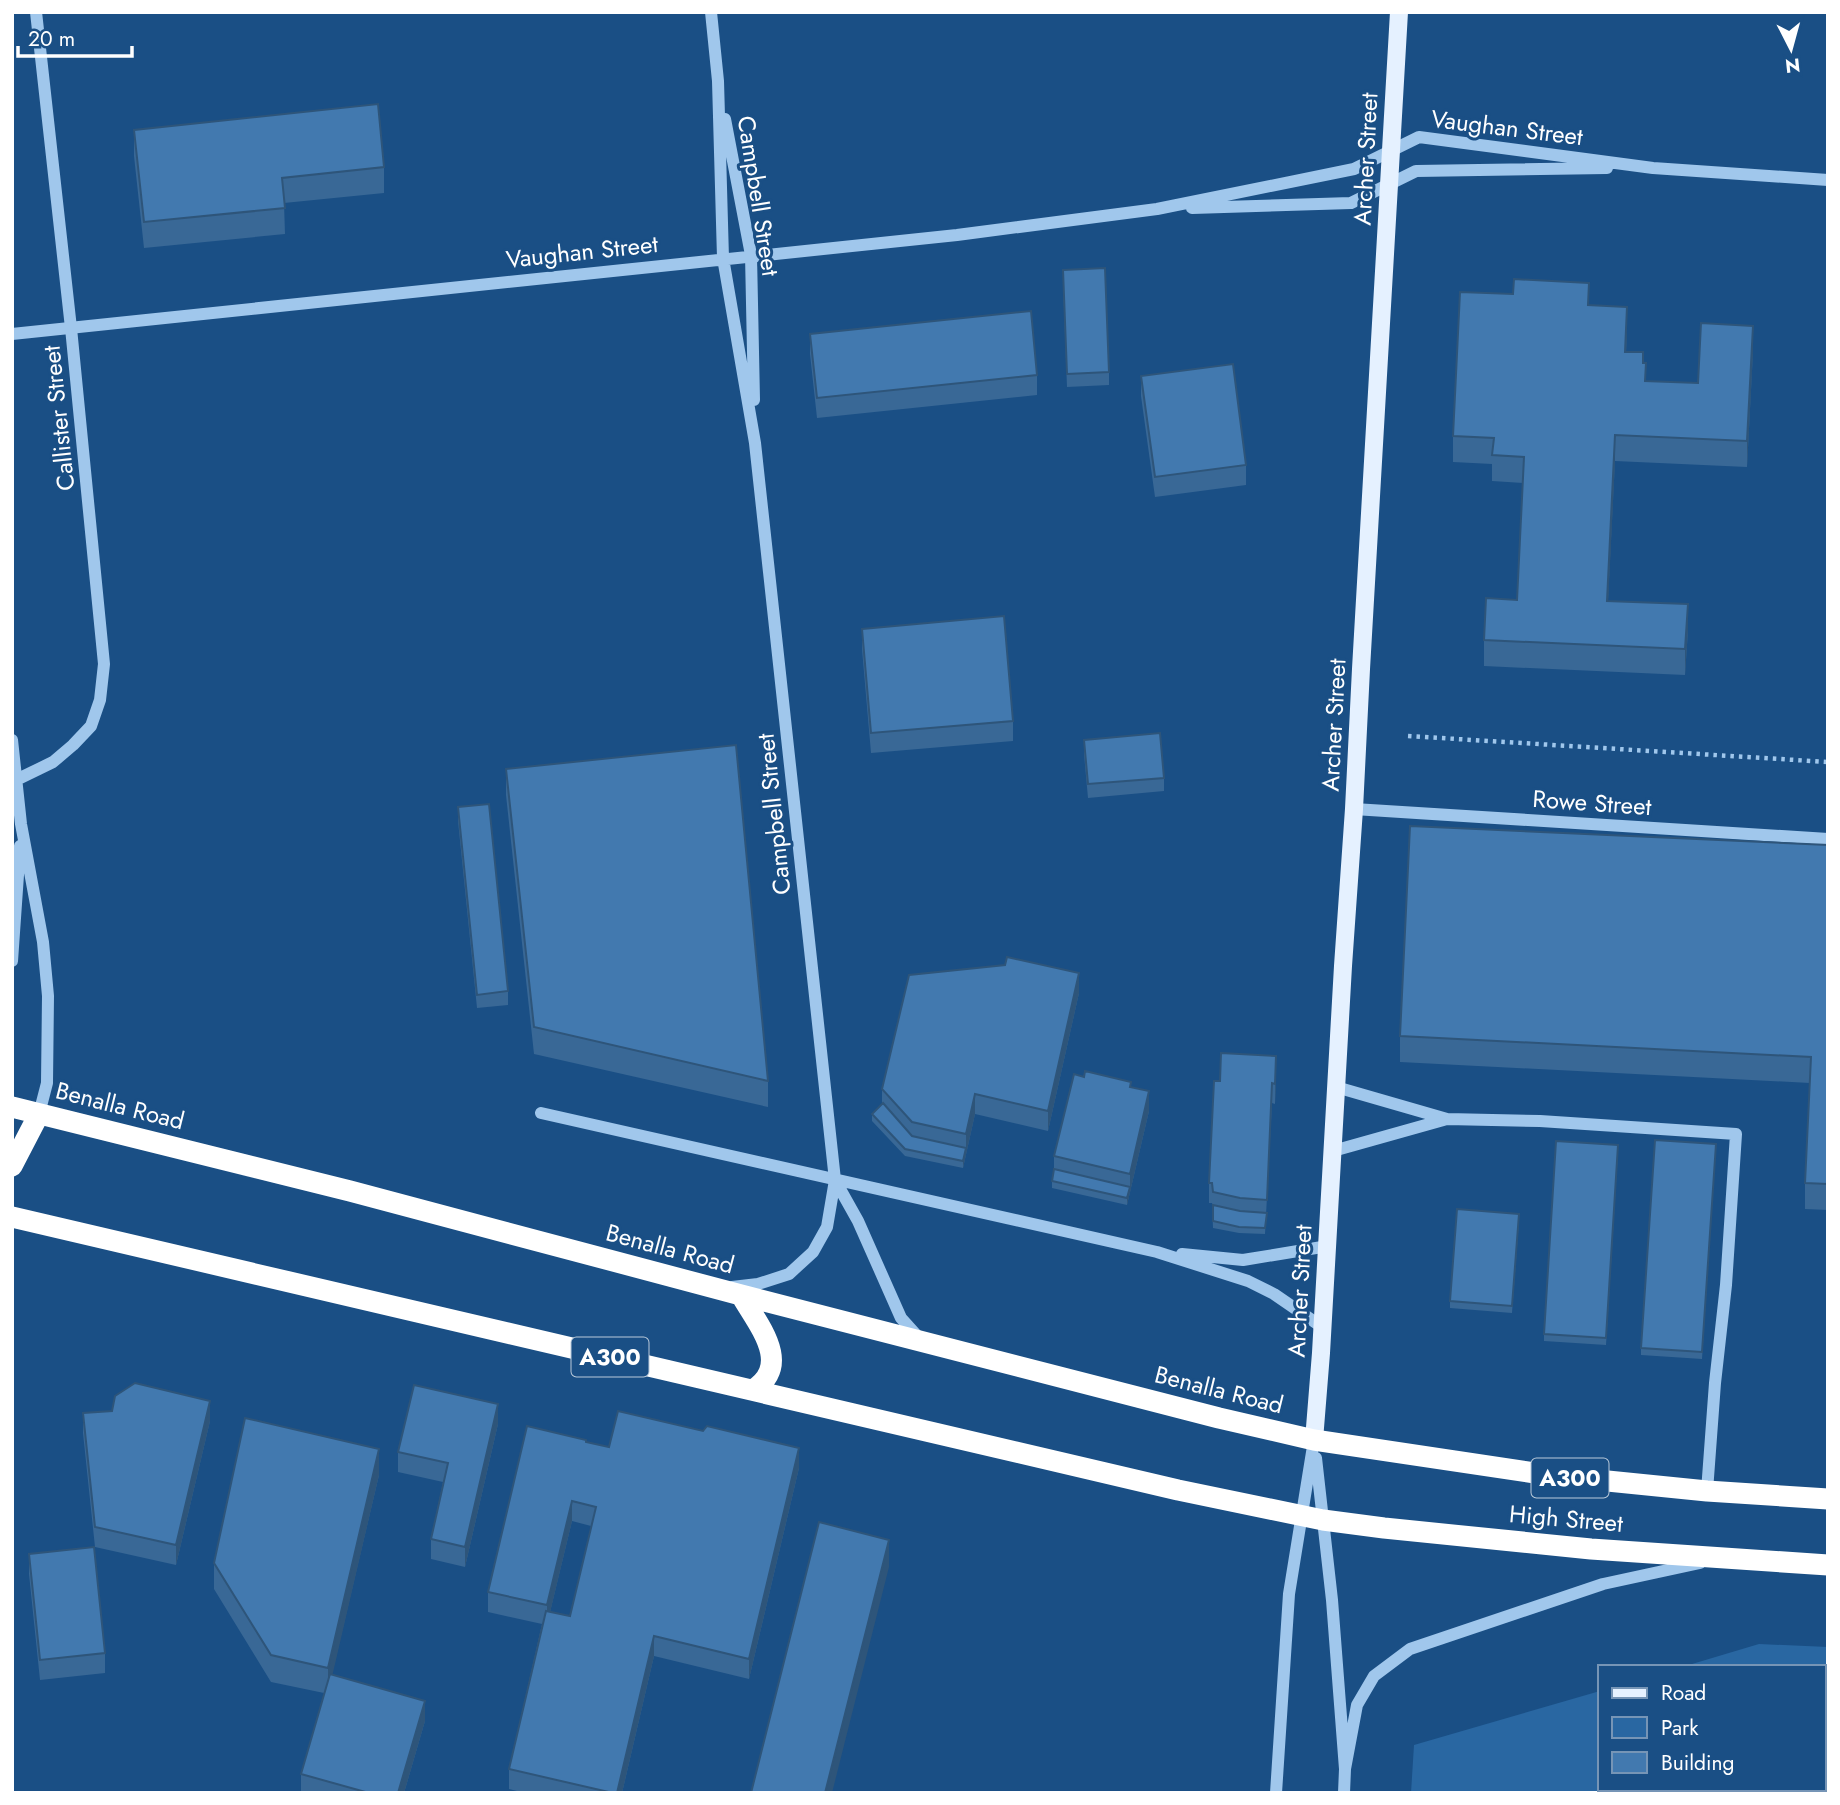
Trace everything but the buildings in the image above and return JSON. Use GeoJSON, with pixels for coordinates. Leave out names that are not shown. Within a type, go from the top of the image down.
{"type":"FeatureCollection","features":[{"type":"Feature","properties":{"kind":"highway","name":"Benalla Road"},"geometry":{"type":"LineString","coordinates":[[12,1107],[351,1191],[921,1342],[1314,1440]]}},
{"type":"Feature","properties":{"kind":"highway"},"geometry":{"type":"LineString","coordinates":[[12,1166],[39,1114]]}},
{"type":"Feature","properties":{"kind":"highway","name":"A300"},"geometry":{"type":"LineString","coordinates":[[12,1217],[1178,1490],[1312,1518]]}},
{"type":"Feature","properties":{"kind":"highway"},"geometry":{"type":"LineString","coordinates":[[741,1295],[769,1342],[773,1359],[771,1371],[764,1383],[753,1390]]}},
{"type":"Feature","properties":{"kind":"highway","name":"High Street"},"geometry":{"type":"LineString","coordinates":[[1314,1440],[1548,1475],[1707,1491],[1828,1499]]}},
{"type":"Feature","properties":{"kind":"highway","name":"High Street"},"geometry":{"type":"LineString","coordinates":[[1312,1518],[1591,1549],[1828,1565]]}},
{"type":"Feature","properties":{"kind":"main road","name":"Archer Street"},"geometry":{"type":"LineString","coordinates":[[1314,1440],[1328,1246],[1399,12]]}},
{"type":"Feature","properties":{"kind":"street","name":"Callister Street"},"geometry":{"type":"LineString","coordinates":[[16,780],[54,762],[91,726],[100,700],[104,664],[36,12]]}},
{"type":"Feature","properties":{"kind":"street","name":"Campbell Street"},"geometry":{"type":"LineString","coordinates":[[711,12],[718,81],[723,258],[755,443],[835,1180]]}},
{"type":"Feature","properties":{"kind":"street","name":"Campbell Street"},"geometry":{"type":"LineString","coordinates":[[718,81],[751,255],[755,443]]}},
{"type":"Feature","properties":{"kind":"street","name":"Vaughan Street"},"geometry":{"type":"LineString","coordinates":[[12,334],[957,235],[1157,209],[1354,169],[1419,137],[1653,168],[1828,180]]}},
{"type":"Feature","properties":{"kind":"street","name":"Vaughan Street"},"geometry":{"type":"LineString","coordinates":[[1157,209],[1350,203],[1416,171],[1653,168]]}},
{"type":"Feature","properties":{"kind":"street"},"geometry":{"type":"LineString","coordinates":[[12,740],[21,824],[43,942],[48,996],[47,1083],[39,1114]]}},
{"type":"Feature","properties":{"kind":"street","name":"Rowe Street"},"geometry":{"type":"LineString","coordinates":[[1354,809],[1828,839]]}},
{"type":"Feature","properties":{"kind":"street"},"geometry":{"type":"LineString","coordinates":[[12,961],[21,824]]}},
{"type":"Feature","properties":{"kind":"street"},"geometry":{"type":"LineString","coordinates":[[1336,1087],[1447,1119],[1540,1121],[1736,1134],[1727,1285],[1715,1383],[1707,1491]]}},
{"type":"Feature","properties":{"kind":"street"},"geometry":{"type":"LineString","coordinates":[[541,1113],[1157,1251],[1248,1281],[1274,1294],[1322,1327]]}},
{"type":"Feature","properties":{"kind":"street"},"geometry":{"type":"LineString","coordinates":[[1333,1151],[1447,1119]]}},
{"type":"Feature","properties":{"kind":"street"},"geometry":{"type":"LineString","coordinates":[[718,1289],[758,1284],[789,1274],[813,1252],[827,1227],[835,1180]]}},
{"type":"Feature","properties":{"kind":"street"},"geometry":{"type":"LineString","coordinates":[[835,1180],[859,1221],[901,1318],[921,1342]]}},
{"type":"Feature","properties":{"kind":"street"},"geometry":{"type":"LineString","coordinates":[[1157,1251],[1244,1259],[1328,1246]]}},
{"type":"Feature","properties":{"kind":"street","name":"Archer Street"},"geometry":{"type":"LineString","coordinates":[[1314,1440],[1312,1518],[1332,1600],[1345,1769],[1344,1793]]}},
{"type":"Feature","properties":{"kind":"street","name":"Archer Street"},"geometry":{"type":"LineString","coordinates":[[1276,1793],[1289,1594],[1312,1518],[1314,1440]]}},
{"type":"Feature","properties":{"kind":"street"},"geometry":{"type":"LineString","coordinates":[[1345,1769],[1357,1705],[1374,1676],[1410,1649],[1603,1584],[1724,1557]]}},
{"type":"Feature","properties":{"kind":"path"},"geometry":{"type":"LineString","coordinates":[[1408,736],[1828,762]]}},
{"type":"Feature","properties":{"kind":"green space"},"geometry":{"type":"Polygon","coordinates":[[[1759,1644],[1828,1647],[1828,1793],[1411,1793],[1414,1745],[1598,1692],[1598,1791],[1826,1791],[1826,1665],[1689,1665],[1759,1644]]]}}]}
